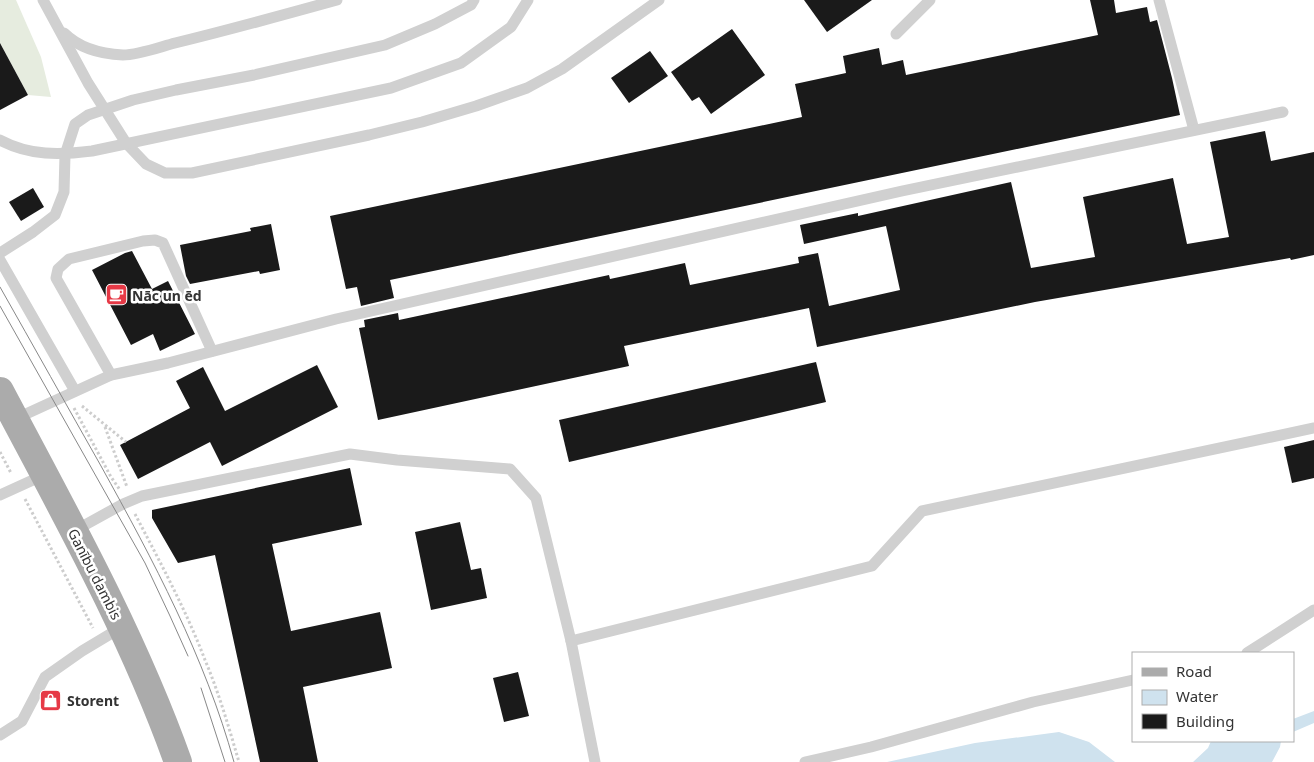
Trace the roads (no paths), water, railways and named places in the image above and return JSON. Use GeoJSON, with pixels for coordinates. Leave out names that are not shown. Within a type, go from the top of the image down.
{"type":"FeatureCollection","features":[{"type":"Feature","properties":{"kind":"main road","name":"Ganību dambis"},"geometry":{"type":"LineString","coordinates":[[0,391],[74,531],[110,634],[159,709],[178,762]]}},
{"type":"Feature","properties":{"kind":"lane"},"geometry":{"type":"LineString","coordinates":[[43,0],[56,26],[126,143],[146,164],[165,173],[192,173],[422,122],[476,106],[527,88],[562,69],[659,0]]}},
{"type":"Feature","properties":{"kind":"lane"},"geometry":{"type":"LineString","coordinates":[[56,26],[72,40],[89,49],[100,53],[126,55],[216,34],[337,0]]}},
{"type":"Feature","properties":{"kind":"lane"},"geometry":{"type":"LineString","coordinates":[[0,253],[55,215],[64,192],[65,155],[75,124],[88,115],[104,108],[176,90],[254,75],[386,45],[435,24],[471,5],[474,0]]}},
{"type":"Feature","properties":{"kind":"lane"},"geometry":{"type":"LineString","coordinates":[[0,140],[24,151],[65,155],[92,151],[400,85],[461,63],[511,28],[528,0]]}},
{"type":"Feature","properties":{"kind":"lane"},"geometry":{"type":"LineString","coordinates":[[896,34],[930,0]]}},
{"type":"Feature","properties":{"kind":"lane"},"geometry":{"type":"LineString","coordinates":[[1159,0],[1194,130]]}},
{"type":"Feature","properties":{"kind":"lane"},"geometry":{"type":"LineString","coordinates":[[15,419],[111,375],[336,319],[883,195],[1282,112]]}},
{"type":"Feature","properties":{"kind":"lane"},"geometry":{"type":"LineString","coordinates":[[111,375],[56,278],[58,268],[69,259],[143,241],[156,240],[163,243],[212,351]]}},
{"type":"Feature","properties":{"kind":"lane"},"geometry":{"type":"LineString","coordinates":[[0,260],[72,392]]}},
{"type":"Feature","properties":{"kind":"lane"},"geometry":{"type":"LineString","coordinates":[[571,640],[872,566],[922,511],[1314,428]]}},
{"type":"Feature","properties":{"kind":"lane"},"geometry":{"type":"LineString","coordinates":[[74,531],[142,496],[350,454],[397,460],[510,469],[536,498],[571,640],[595,762]]}},
{"type":"Feature","properties":{"kind":"lane"},"geometry":{"type":"LineString","coordinates":[[0,495],[44,475]]}},
{"type":"Feature","properties":{"kind":"lane"},"geometry":{"type":"LineString","coordinates":[[1249,652],[1314,610]]}},
{"type":"Feature","properties":{"kind":"lane"},"geometry":{"type":"LineString","coordinates":[[0,735],[22,721],[44,678],[110,634]]}},
{"type":"Feature","properties":{"kind":"lane"},"geometry":{"type":"LineString","coordinates":[[805,762],[871,748],[1033,702],[1132,680]]}},
{"type":"Feature","properties":{"kind":"water"},"geometry":{"type":"Polygon","coordinates":[[[1314,711],[1314,723],[1294,732],[1294,719],[1314,711]]]}},
{"type":"Feature","properties":{"kind":"water"},"geometry":{"type":"Polygon","coordinates":[[[1059,732],[1089,742],[1115,762],[887,762],[975,743],[1059,732]]]}},
{"type":"Feature","properties":{"kind":"water"},"geometry":{"type":"Polygon","coordinates":[[[1211,742],[1281,742],[1272,762],[1193,762],[1208,748],[1211,742]]]}},
{"type":"Feature","properties":{"kind":"tram line"},"geometry":{"type":"LineString","coordinates":[[0,287],[101,466],[158,573],[193,647],[222,723],[234,762]]}},
{"type":"Feature","properties":{"kind":"tram line"},"geometry":{"type":"LineString","coordinates":[[0,306],[145,563],[188,656]]}},
{"type":"Feature","properties":{"kind":"tram line"},"geometry":{"type":"LineString","coordinates":[[201,688],[225,762]]}},
{"type":"Feature","properties":{"kind":"place","name":"Nāc un ēd"},"geometry":{"type":"Point","coordinates":[116,295]}},
{"type":"Feature","properties":{"kind":"place","name":"Storent"},"geometry":{"type":"Point","coordinates":[51,700]}}]}
